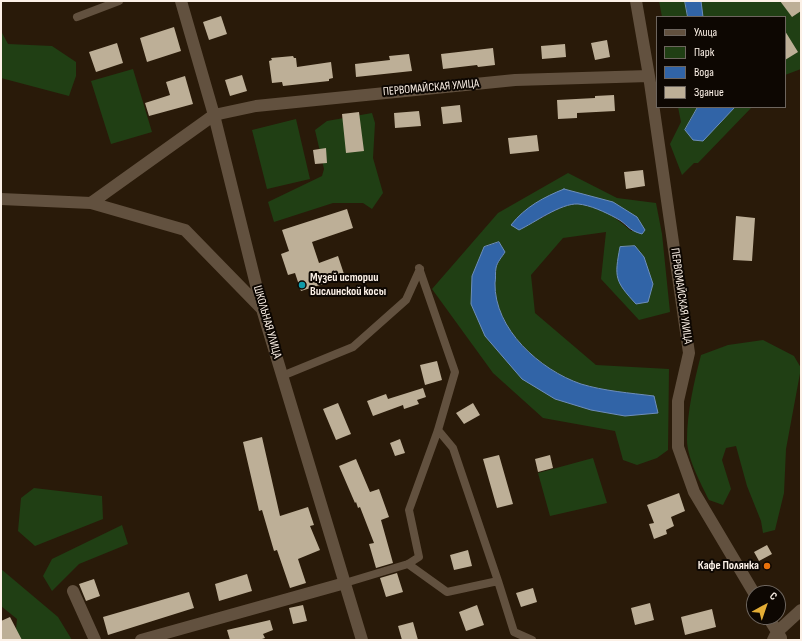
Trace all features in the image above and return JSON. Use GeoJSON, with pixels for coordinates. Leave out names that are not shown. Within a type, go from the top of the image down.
{"type":"FeatureCollection","features":[{"type":"Feature","properties":{"kind":"street","name":"ШКОЛЬНАЯ УЛИЦА"},"geometry":{"type":"LineString","coordinates":[[181,1],[214,115],[262,309],[362,640]]}},
{"type":"Feature","properties":{"kind":"street","name":"ПЕРВОМАЙСКАЯ УЛИЦА"},"geometry":{"type":"LineString","coordinates":[[636,1],[649,76],[689,353],[678,401],[678,447],[694,492],[749,585]]}},
{"type":"Feature","properties":{"kind":"street","name":"ПЕРВОМАЙСКАЯ УЛИЦА"},"geometry":{"type":"LineString","coordinates":[[214,115],[256,106],[515,80],[649,76]]}},
{"type":"Feature","properties":{"kind":"street"},"geometry":{"type":"LineString","coordinates":[[91,203],[214,115]]}},
{"type":"Feature","properties":{"kind":"street"},"geometry":{"type":"LineString","coordinates":[[1,199],[91,203],[185,230],[262,309]]}},
{"type":"Feature","properties":{"kind":"street"},"geometry":{"type":"LineString","coordinates":[[141,640],[345,583]]}},
{"type":"Feature","properties":{"kind":"street"},"geometry":{"type":"LineString","coordinates":[[73,591],[94,640]]}},
{"type":"Feature","properties":{"kind":"street"},"geometry":{"type":"LineString","coordinates":[[772,625],[777,637],[801,610]]}},
{"type":"Feature","properties":{"kind":"lane"},"geometry":{"type":"LineString","coordinates":[[78,17],[119,1]]}},
{"type":"Feature","properties":{"kind":"lane"},"geometry":{"type":"LineString","coordinates":[[282,376],[353,346],[406,300],[419,268],[455,372],[438,430],[409,510],[419,557],[408,564],[345,583]]}},
{"type":"Feature","properties":{"kind":"lane"},"geometry":{"type":"LineString","coordinates":[[438,430],[453,448],[514,632],[532,640]]}},
{"type":"Feature","properties":{"kind":"lane"},"geometry":{"type":"LineString","coordinates":[[408,564],[447,592],[498,582]]}},
{"type":"Feature","properties":{"kind":"green space"},"geometry":{"type":"Polygon","coordinates":[[[659,1],[801,1],[801,69],[786,75],[786,16],[662,16],[659,1]]]}},
{"type":"Feature","properties":{"kind":"green space"},"geometry":{"type":"Polygon","coordinates":[[[1,31],[8,44],[52,46],[76,62],[76,76],[69,96],[1,78],[1,31]]]}},
{"type":"Feature","properties":{"kind":"green space"},"geometry":{"type":"Polygon","coordinates":[[[133,69],[152,132],[111,144],[91,81],[133,69]]]}},
{"type":"Feature","properties":{"kind":"green space"},"geometry":{"type":"Polygon","coordinates":[[[678,108],[751,108],[698,163],[694,163],[682,175],[670,144],[681,122],[678,108]]]}},
{"type":"Feature","properties":{"kind":"green space"},"geometry":{"type":"Polygon","coordinates":[[[372,113],[375,123],[373,158],[383,193],[372,209],[363,203],[333,203],[274,222],[268,202],[322,176],[324,169],[315,130],[327,121],[372,113]]]}},
{"type":"Feature","properties":{"kind":"green space"},"geometry":{"type":"Polygon","coordinates":[[[296,119],[310,179],[267,189],[252,130],[296,119]]]}},
{"type":"Feature","properties":{"kind":"green space"},"geometry":{"type":"Polygon","coordinates":[[[568,173],[617,198],[656,203],[662,234],[670,312],[639,320],[601,279],[606,232],[563,238],[531,275],[535,313],[596,365],[669,369],[668,450],[657,458],[637,465],[623,460],[615,431],[543,418],[493,373],[432,289],[498,213],[568,173]],[[565,189],[540,219],[553,211],[568,205],[578,204],[593,207],[607,213],[620,221],[631,231],[645,230],[565,189]],[[499,242],[484,247],[472,276],[555,399],[591,410],[625,416],[653,396],[608,390],[581,384],[565,378],[550,369],[522,346],[502,316],[497,300],[495,283],[497,264],[505,252],[499,242]]]}},
{"type":"Feature","properties":{"kind":"green space"},"geometry":{"type":"Polygon","coordinates":[[[763,340],[794,356],[801,368],[786,449],[784,493],[775,530],[763,533],[761,521],[747,486],[736,446],[726,448],[722,460],[731,489],[723,505],[709,500],[699,479],[689,455],[687,429],[693,386],[701,355],[728,345],[763,340]]]}},
{"type":"Feature","properties":{"kind":"green space"},"geometry":{"type":"Polygon","coordinates":[[[593,458],[607,503],[550,516],[538,473],[593,458]]]}},
{"type":"Feature","properties":{"kind":"green space"},"geometry":{"type":"Polygon","coordinates":[[[34,488],[102,496],[103,519],[35,546],[18,531],[21,498],[34,488]]]}},
{"type":"Feature","properties":{"kind":"green space"},"geometry":{"type":"Polygon","coordinates":[[[122,525],[128,544],[79,564],[52,591],[43,576],[52,559],[122,525]]]}},
{"type":"Feature","properties":{"kind":"green space"},"geometry":{"type":"Polygon","coordinates":[[[1,569],[58,617],[72,640],[15,640],[17,619],[1,606],[1,569]]]}},
{"type":"Feature","properties":{"kind":"water"},"geometry":{"type":"Polygon","coordinates":[[[685,1],[701,1],[703,16],[688,16],[685,1]]]}},
{"type":"Feature","properties":{"kind":"water"},"geometry":{"type":"Polygon","coordinates":[[[697,108],[734,108],[703,141],[693,140],[685,130],[697,108]]]}},
{"type":"Feature","properties":{"kind":"water"},"geometry":{"type":"Polygon","coordinates":[[[564,189],[613,202],[637,217],[645,230],[642,234],[630,229],[620,220],[607,213],[592,207],[578,204],[556,210],[519,230],[511,225],[522,213],[535,203],[564,189]]]}},
{"type":"Feature","properties":{"kind":"water"},"geometry":{"type":"Polygon","coordinates":[[[499,242],[505,252],[497,264],[496,270],[495,283],[497,300],[502,316],[522,346],[550,369],[565,378],[581,384],[608,390],[654,396],[658,413],[625,416],[591,410],[555,399],[522,379],[485,336],[471,304],[472,276],[484,247],[499,242]]]}},
{"type":"Feature","properties":{"kind":"water"},"geometry":{"type":"Polygon","coordinates":[[[635,246],[644,257],[653,284],[648,302],[636,304],[620,284],[617,273],[620,247],[635,246]]]}},
{"type":"Feature","properties":{"kind":"building"},"geometry":{"type":"Polygon","coordinates":[[[780,1],[801,1],[801,11],[792,17],[780,1]]]}},
{"type":"Feature","properties":{"kind":"building"},"geometry":{"type":"Polygon","coordinates":[[[221,16],[227,34],[209,40],[203,22],[221,16]]]}},
{"type":"Feature","properties":{"kind":"building"},"geometry":{"type":"Polygon","coordinates":[[[174,27],[181,51],[147,62],[140,38],[174,27]]]}},
{"type":"Feature","properties":{"kind":"building"},"geometry":{"type":"Polygon","coordinates":[[[786,33],[798,52],[786,59],[786,33]]]}},
{"type":"Feature","properties":{"kind":"building"},"geometry":{"type":"Polygon","coordinates":[[[607,40],[610,57],[595,60],[591,43],[607,40]]]}},
{"type":"Feature","properties":{"kind":"building"},"geometry":{"type":"Polygon","coordinates":[[[117,43],[123,63],[96,72],[89,52],[117,43]]]}},
{"type":"Feature","properties":{"kind":"building"},"geometry":{"type":"Polygon","coordinates":[[[565,44],[566,57],[542,59],[541,46],[565,44]]]}},
{"type":"Feature","properties":{"kind":"building"},"geometry":{"type":"Polygon","coordinates":[[[493,48],[495,65],[478,67],[477,65],[443,69],[441,54],[493,48]]]}},
{"type":"Feature","properties":{"kind":"building"},"geometry":{"type":"Polygon","coordinates":[[[409,54],[412,71],[356,77],[355,64],[390,60],[389,56],[409,54]]]}},
{"type":"Feature","properties":{"kind":"building"},"geometry":{"type":"Polygon","coordinates":[[[293,56],[296,58],[297,67],[331,62],[333,78],[329,79],[329,81],[283,86],[282,82],[272,83],[269,61],[272,60],[271,58],[293,56]]]}},
{"type":"Feature","properties":{"kind":"building"},"geometry":{"type":"Polygon","coordinates":[[[242,75],[247,91],[230,96],[225,80],[242,75]]]}},
{"type":"Feature","properties":{"kind":"building"},"geometry":{"type":"Polygon","coordinates":[[[185,76],[193,104],[149,116],[145,103],[170,95],[166,82],[185,76]]]}},
{"type":"Feature","properties":{"kind":"building"},"geometry":{"type":"Polygon","coordinates":[[[614,95],[615,111],[577,113],[577,118],[558,119],[557,100],[595,98],[595,96],[614,95]]]}},
{"type":"Feature","properties":{"kind":"building"},"geometry":{"type":"Polygon","coordinates":[[[460,105],[462,122],[443,124],[441,107],[460,105]]]}},
{"type":"Feature","properties":{"kind":"building"},"geometry":{"type":"Polygon","coordinates":[[[419,111],[421,126],[395,128],[394,113],[419,111]]]}},
{"type":"Feature","properties":{"kind":"building"},"geometry":{"type":"Polygon","coordinates":[[[359,112],[364,151],[346,153],[342,114],[359,112]]]}},
{"type":"Feature","properties":{"kind":"building"},"geometry":{"type":"Polygon","coordinates":[[[537,135],[539,151],[510,154],[508,138],[537,135]]]}},
{"type":"Feature","properties":{"kind":"building"},"geometry":{"type":"Polygon","coordinates":[[[326,148],[327,163],[315,164],[313,150],[326,148]]]}},
{"type":"Feature","properties":{"kind":"building"},"geometry":{"type":"Polygon","coordinates":[[[643,170],[645,186],[626,189],[624,172],[643,170]]]}},
{"type":"Feature","properties":{"kind":"building"},"geometry":{"type":"Polygon","coordinates":[[[347,209],[353,228],[312,242],[319,263],[338,256],[345,277],[301,291],[295,273],[288,275],[281,254],[289,251],[282,230],[347,209]]]}},
{"type":"Feature","properties":{"kind":"building"},"geometry":{"type":"Polygon","coordinates":[[[736,216],[755,218],[752,261],[733,260],[736,216]]]}},
{"type":"Feature","properties":{"kind":"building"},"geometry":{"type":"Polygon","coordinates":[[[437,361],[442,380],[425,385],[420,365],[437,361]]]}},
{"type":"Feature","properties":{"kind":"building"},"geometry":{"type":"Polygon","coordinates":[[[423,388],[426,397],[417,400],[419,404],[404,409],[403,405],[373,416],[367,401],[386,394],[388,399],[423,388]]]}},
{"type":"Feature","properties":{"kind":"building"},"geometry":{"type":"Polygon","coordinates":[[[338,403],[351,434],[336,440],[323,409],[338,403]]]}},
{"type":"Feature","properties":{"kind":"building"},"geometry":{"type":"Polygon","coordinates":[[[473,403],[480,415],[464,424],[456,413],[473,403]]]}},
{"type":"Feature","properties":{"kind":"building"},"geometry":{"type":"Polygon","coordinates":[[[262,437],[280,516],[308,507],[314,525],[310,526],[320,550],[298,559],[306,583],[290,588],[277,550],[274,551],[262,510],[259,511],[243,442],[262,437]]]}},
{"type":"Feature","properties":{"kind":"building"},"geometry":{"type":"Polygon","coordinates":[[[400,439],[405,453],[395,456],[390,443],[400,439]]]}},
{"type":"Feature","properties":{"kind":"building"},"geometry":{"type":"Polygon","coordinates":[[[499,455],[513,504],[497,508],[483,459],[499,455]]]}},
{"type":"Feature","properties":{"kind":"building"},"geometry":{"type":"Polygon","coordinates":[[[550,455],[553,468],[538,472],[535,459],[550,455]]]}},
{"type":"Feature","properties":{"kind":"building"},"geometry":{"type":"Polygon","coordinates":[[[356,459],[370,492],[379,489],[389,517],[381,520],[393,563],[376,568],[369,544],[374,543],[360,507],[358,508],[356,502],[355,503],[339,466],[356,459]]]}},
{"type":"Feature","properties":{"kind":"building"},"geometry":{"type":"Polygon","coordinates":[[[679,493],[685,511],[671,517],[674,526],[666,530],[667,534],[654,539],[649,524],[654,523],[647,505],[679,493]]]}},
{"type":"Feature","properties":{"kind":"building"},"geometry":{"type":"Polygon","coordinates":[[[767,545],[772,554],[759,561],[754,552],[767,545]]]}},
{"type":"Feature","properties":{"kind":"building"},"geometry":{"type":"Polygon","coordinates":[[[468,550],[472,566],[454,570],[450,555],[468,550]]]}},
{"type":"Feature","properties":{"kind":"building"},"geometry":{"type":"Polygon","coordinates":[[[397,573],[403,592],[386,597],[380,578],[397,573]]]}},
{"type":"Feature","properties":{"kind":"building"},"geometry":{"type":"Polygon","coordinates":[[[247,574],[252,591],[219,601],[215,584],[247,574]]]}},
{"type":"Feature","properties":{"kind":"building"},"geometry":{"type":"Polygon","coordinates":[[[94,579],[100,596],[86,601],[79,584],[94,579]]]}},
{"type":"Feature","properties":{"kind":"building"},"geometry":{"type":"Polygon","coordinates":[[[533,588],[537,602],[521,607],[516,593],[533,588]]]}},
{"type":"Feature","properties":{"kind":"building"},"geometry":{"type":"Polygon","coordinates":[[[189,592],[194,608],[108,635],[103,617],[189,592]]]}},
{"type":"Feature","properties":{"kind":"building"},"geometry":{"type":"Polygon","coordinates":[[[650,603],[654,620],[635,625],[631,608],[650,603]]]}},
{"type":"Feature","properties":{"kind":"building"},"geometry":{"type":"Polygon","coordinates":[[[303,605],[307,621],[293,624],[289,608],[303,605]]]}},
{"type":"Feature","properties":{"kind":"building"},"geometry":{"type":"Polygon","coordinates":[[[477,605],[484,625],[466,631],[459,612],[477,605]]]}},
{"type":"Feature","properties":{"kind":"building"},"geometry":{"type":"Polygon","coordinates":[[[712,609],[716,627],[685,635],[681,617],[712,609]]]}},
{"type":"Feature","properties":{"kind":"building"},"geometry":{"type":"Polygon","coordinates":[[[10,617],[22,640],[1,640],[1,621],[10,617]]]}},
{"type":"Feature","properties":{"kind":"building"},"geometry":{"type":"Polygon","coordinates":[[[270,620],[273,630],[263,634],[265,638],[259,640],[230,640],[227,630],[270,620]]]}},
{"type":"Feature","properties":{"kind":"building"},"geometry":{"type":"Polygon","coordinates":[[[413,622],[418,640],[402,640],[398,626],[413,622]]]}},
{"type":"Feature","properties":{"kind":"place","name":"Музей истории Вислинской косы"},"geometry":{"type":"Point","coordinates":[302,285]}},
{"type":"Feature","properties":{"kind":"place","name":"Кафе Полянка"},"geometry":{"type":"Point","coordinates":[767,566]}}]}
